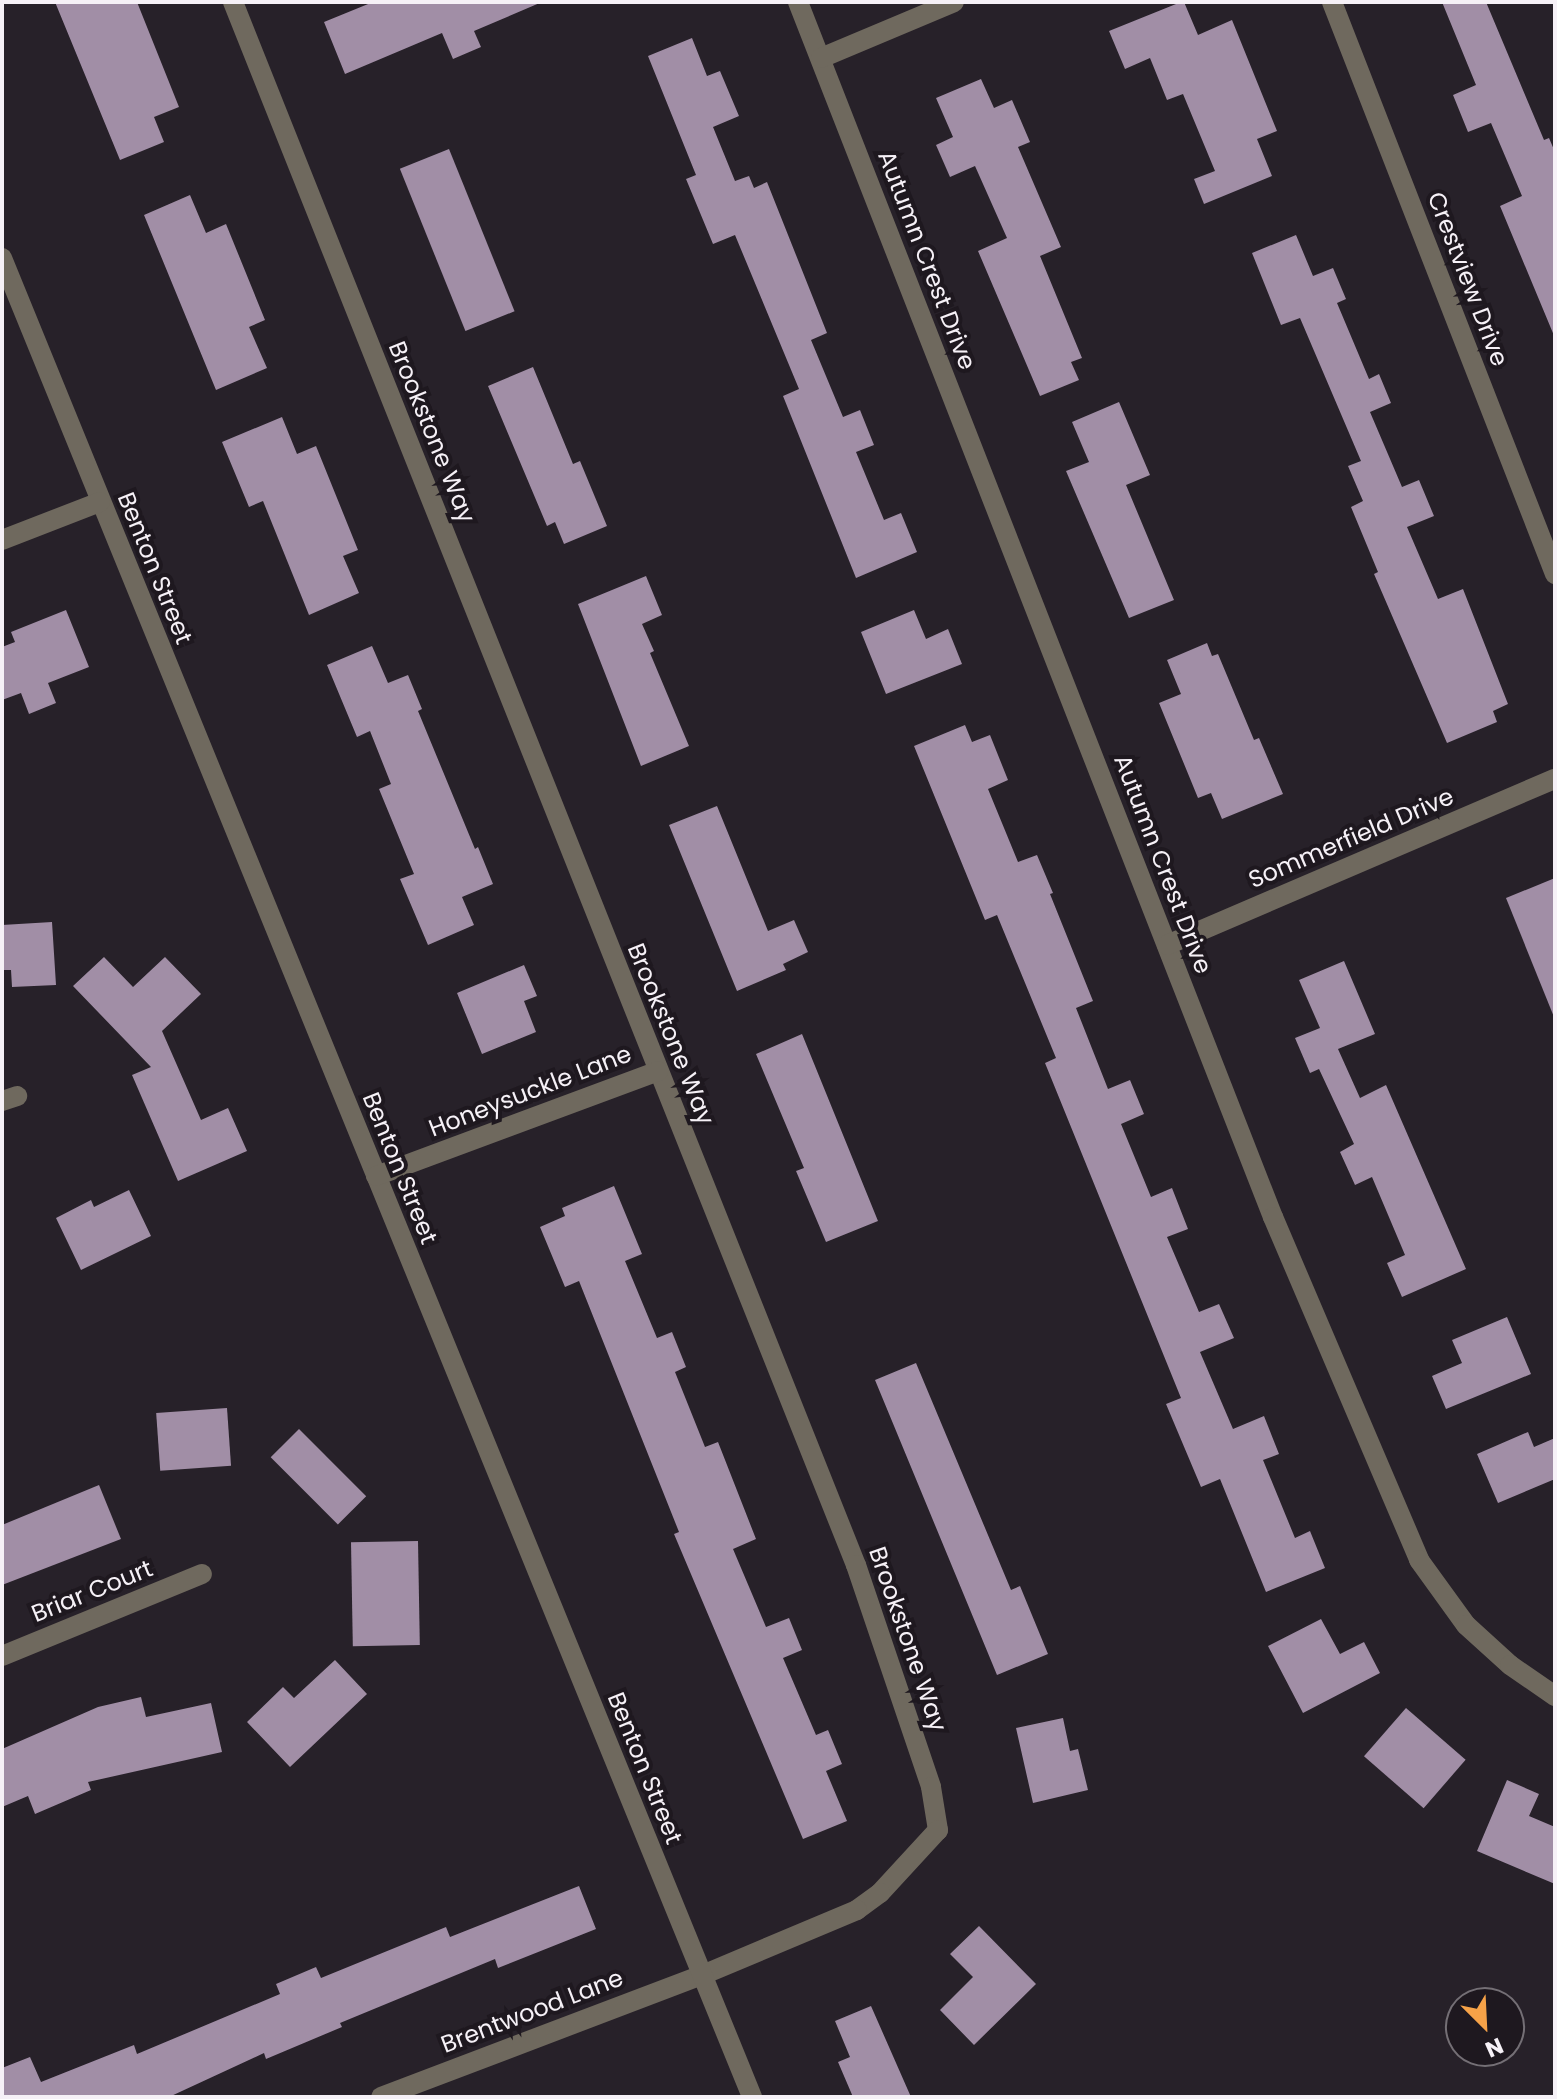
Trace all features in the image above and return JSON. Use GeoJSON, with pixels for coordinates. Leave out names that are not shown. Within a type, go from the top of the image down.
{"type":"FeatureCollection","features":[{"type":"Feature","properties":{"kind":"street","name":"Brookstone Way"},"geometry":{"type":"LineString","coordinates":[[233,2],[856,1565],[931,1787],[938,1830],[880,1893],[857,1910],[702,1975]]}},
{"type":"Feature","properties":{"kind":"street","name":"Autumn Crest Drive"},"geometry":{"type":"LineString","coordinates":[[798,2],[1273,1217],[1419,1560],[1466,1625],[1510,1665],[1555,1696]]}},
{"type":"Feature","properties":{"kind":"street"},"geometry":{"type":"LineString","coordinates":[[821,58],[954,2]]}},
{"type":"Feature","properties":{"kind":"street","name":"Crestview Drive"},"geometry":{"type":"LineString","coordinates":[[1332,2],[1555,574]]}},
{"type":"Feature","properties":{"kind":"street","name":"Benton Street"},"geometry":{"type":"LineString","coordinates":[[2,258],[752,2097]]}},
{"type":"Feature","properties":{"kind":"street"},"geometry":{"type":"LineString","coordinates":[[2,540],[100,502]]}},
{"type":"Feature","properties":{"kind":"street","name":"Sommerfield Drive"},"geometry":{"type":"LineString","coordinates":[[1167,945],[1555,779]]}},
{"type":"Feature","properties":{"kind":"street","name":"Honeysuckle Lane"},"geometry":{"type":"LineString","coordinates":[[376,1176],[658,1071]]}},
{"type":"Feature","properties":{"kind":"street","name":"Briar Court"},"geometry":{"type":"LineString","coordinates":[[2,1656],[202,1574]]}},
{"type":"Feature","properties":{"kind":"street","name":"Brentwood Lane"},"geometry":{"type":"LineString","coordinates":[[381,2097],[702,1975]]}},
{"type":"Feature","properties":{"kind":"building"},"geometry":{"type":"Polygon","coordinates":[[[55,2],[137,2],[179,107],[154,117],[164,142],[120,160],[55,2]]]}},
{"type":"Feature","properties":{"kind":"building"},"geometry":{"type":"Polygon","coordinates":[[[373,2],[542,2],[474,31],[481,47],[453,59],[442,33],[345,74],[324,22],[373,2]]]}},
{"type":"Feature","properties":{"kind":"building"},"geometry":{"type":"Polygon","coordinates":[[[1184,2],[1198,35],[1232,20],[1277,131],[1257,139],[1272,176],[1204,204],[1194,179],[1215,171],[1183,94],[1167,100],[1150,58],[1125,69],[1109,31],[1184,2]]]}},
{"type":"Feature","properties":{"kind":"building"},"geometry":{"type":"Polygon","coordinates":[[[1442,2],[1486,2],[1544,140],[1549,138],[1555,152],[1555,338],[1500,206],[1522,196],[1491,123],[1468,132],[1453,95],[1476,85],[1442,2]]]}},
{"type":"Feature","properties":{"kind":"building"},"geometry":{"type":"Polygon","coordinates":[[[692,38],[707,76],[720,71],[739,116],[713,127],[735,181],[749,176],[754,188],[767,182],[827,333],[811,340],[843,417],[860,410],[874,445],[856,452],[884,520],[901,513],[917,552],[856,578],[783,396],[799,389],[735,235],[713,244],[686,179],[696,175],[648,56],[692,38]]]}},
{"type":"Feature","properties":{"kind":"building"},"geometry":{"type":"Polygon","coordinates":[[[981,79],[994,108],[1012,100],[1030,142],[1018,147],[1061,247],[1040,256],[1082,358],[1071,362],[1079,380],[1040,396],[978,251],[1007,238],[975,166],[950,177],[936,145],[953,137],[936,98],[981,79]]]}},
{"type":"Feature","properties":{"kind":"building"},"geometry":{"type":"Polygon","coordinates":[[[449,149],[515,311],[465,331],[400,169],[449,149]]]}},
{"type":"Feature","properties":{"kind":"building"},"geometry":{"type":"Polygon","coordinates":[[[190,195],[206,233],[226,224],[265,320],[249,327],[267,368],[216,390],[144,215],[190,195]]]}},
{"type":"Feature","properties":{"kind":"building"},"geometry":{"type":"Polygon","coordinates":[[[1296,235],[1313,276],[1333,268],[1346,299],[1337,303],[1369,379],[1379,374],[1391,403],[1370,412],[1402,487],[1419,480],[1434,516],[1407,527],[1438,599],[1463,589],[1508,704],[1493,711],[1497,722],[1447,743],[1374,574],[1378,572],[1351,507],[1363,501],[1348,466],[1361,461],[1300,318],[1281,325],[1252,253],[1296,235]]]}},
{"type":"Feature","properties":{"kind":"building"},"geometry":{"type":"Polygon","coordinates":[[[533,367],[573,464],[580,461],[607,526],[564,544],[555,522],[547,526],[488,386],[533,367]]]}},
{"type":"Feature","properties":{"kind":"building"},"geometry":{"type":"Polygon","coordinates":[[[1119,402],[1150,475],[1126,485],[1174,600],[1129,618],[1066,471],[1089,462],[1072,422],[1119,402]]]}},
{"type":"Feature","properties":{"kind":"building"},"geometry":{"type":"Polygon","coordinates":[[[282,417],[297,454],[316,446],[358,550],[343,556],[359,593],[309,615],[263,501],[249,507],[222,442],[282,417]]]}},
{"type":"Feature","properties":{"kind":"building"},"geometry":{"type":"Polygon","coordinates":[[[646,576],[662,615],[642,624],[654,651],[650,653],[689,746],[641,766],[578,604],[646,576]]]}},
{"type":"Feature","properties":{"kind":"building"},"geometry":{"type":"Polygon","coordinates":[[[66,610],[89,667],[48,683],[56,703],[29,714],[21,693],[2,700],[2,647],[15,642],[11,632],[66,610]]]}},
{"type":"Feature","properties":{"kind":"building"},"geometry":{"type":"Polygon","coordinates":[[[914,610],[926,639],[948,629],[962,664],[886,694],[861,632],[914,610]]]}},
{"type":"Feature","properties":{"kind":"building"},"geometry":{"type":"Polygon","coordinates":[[[1207,643],[1212,656],[1218,654],[1254,740],[1259,738],[1283,794],[1222,819],[1211,793],[1198,798],[1159,703],[1181,694],[1167,660],[1207,643]]]}},
{"type":"Feature","properties":{"kind":"building"},"geometry":{"type":"Polygon","coordinates":[[[372,646],[388,683],[408,675],[422,709],[418,711],[475,849],[478,847],[493,884],[462,897],[474,925],[428,945],[400,879],[414,874],[379,789],[391,784],[370,731],[357,737],[327,665],[372,646]]]}},
{"type":"Feature","properties":{"kind":"building"},"geometry":{"type":"Polygon","coordinates":[[[965,725],[972,742],[990,735],[1008,780],[988,789],[1018,862],[1037,855],[1053,893],[1050,894],[1093,1001],[1076,1008],[1108,1089],[1130,1080],[1144,1114],[1121,1124],[1151,1197],[1172,1188],[1188,1229],[1167,1237],[1199,1312],[1219,1304],[1234,1338],[1200,1352],[1233,1429],[1264,1416],[1279,1454],[1263,1460],[1295,1538],[1310,1531],[1325,1568],[1266,1592],[1220,1479],[1201,1487],[1166,1404],[1181,1398],[1045,1063],[1056,1058],[997,915],[985,920],[914,746],[965,725]]]}},
{"type":"Feature","properties":{"kind":"building"},"geometry":{"type":"Polygon","coordinates":[[[717,806],[768,931],[794,920],[808,952],[783,964],[786,970],[737,991],[669,825],[717,806]]]}},
{"type":"Feature","properties":{"kind":"building"},"geometry":{"type":"Polygon","coordinates":[[[1555,878],[1555,1017],[1554,1017],[1506,898],[1555,878]]]}},
{"type":"Feature","properties":{"kind":"building"},"geometry":{"type":"Polygon","coordinates":[[[52,922],[56,985],[12,987],[11,970],[2,970],[2,925],[52,922]]]}},
{"type":"Feature","properties":{"kind":"building"},"geometry":{"type":"Polygon","coordinates":[[[104,957],[133,987],[165,957],[201,994],[162,1031],[201,1120],[228,1108],[247,1151],[178,1181],[132,1075],[151,1067],[73,986],[104,957]]]}},
{"type":"Feature","properties":{"kind":"building"},"geometry":{"type":"Polygon","coordinates":[[[1344,961],[1375,1034],[1338,1049],[1360,1098],[1386,1085],[1466,1269],[1402,1297],[1387,1263],[1405,1255],[1372,1177],[1355,1185],[1340,1152],[1354,1144],[1319,1069],[1310,1073],[1295,1038],[1320,1028],[1299,980],[1344,961]]]}},
{"type":"Feature","properties":{"kind":"building"},"geometry":{"type":"Polygon","coordinates":[[[524,965],[537,996],[524,1001],[536,1032],[482,1054],[457,993],[524,965]]]}},
{"type":"Feature","properties":{"kind":"building"},"geometry":{"type":"Polygon","coordinates":[[[802,1034],[878,1221],[826,1242],[796,1171],[804,1168],[756,1054],[802,1034]]]}},
{"type":"Feature","properties":{"kind":"building"},"geometry":{"type":"Polygon","coordinates":[[[614,1186],[642,1254],[625,1261],[657,1338],[672,1332],[686,1367],[675,1372],[705,1447],[718,1442],[756,1539],[733,1549],[766,1627],[789,1618],[802,1650],[783,1658],[816,1735],[828,1730],[842,1764],[826,1771],[847,1821],[803,1839],[674,1534],[679,1532],[579,1281],[565,1287],[540,1227],[565,1216],[562,1208],[614,1186]]]}},
{"type":"Feature","properties":{"kind":"building"},"geometry":{"type":"Polygon","coordinates":[[[129,1190],[151,1236],[81,1270],[56,1218],[91,1200],[94,1207],[129,1190]]]}},
{"type":"Feature","properties":{"kind":"building"},"geometry":{"type":"Polygon","coordinates":[[[1507,1317],[1531,1374],[1446,1409],[1432,1376],[1462,1363],[1452,1340],[1507,1317]]]}},
{"type":"Feature","properties":{"kind":"building"},"geometry":{"type":"Polygon","coordinates":[[[916,1363],[1011,1590],[1020,1586],[1048,1654],[997,1675],[875,1380],[916,1363]]]}},
{"type":"Feature","properties":{"kind":"building"},"geometry":{"type":"Polygon","coordinates":[[[227,1408],[231,1466],[160,1471],[156,1413],[227,1408]]]}},
{"type":"Feature","properties":{"kind":"building"},"geometry":{"type":"Polygon","coordinates":[[[299,1429],[366,1496],[338,1524],[271,1457],[299,1429]]]}},
{"type":"Feature","properties":{"kind":"building"},"geometry":{"type":"Polygon","coordinates":[[[1528,1432],[1534,1447],[1555,1438],[1555,1479],[1498,1503],[1477,1454],[1528,1432]]]}},
{"type":"Feature","properties":{"kind":"building"},"geometry":{"type":"Polygon","coordinates":[[[99,1485],[121,1539],[2,1585],[2,1525],[99,1485]]]}},
{"type":"Feature","properties":{"kind":"building"},"geometry":{"type":"Polygon","coordinates":[[[418,1541],[420,1645],[353,1646],[351,1542],[418,1541]]]}},
{"type":"Feature","properties":{"kind":"building"},"geometry":{"type":"Polygon","coordinates":[[[1321,1619],[1340,1654],[1364,1642],[1380,1673],[1303,1713],[1268,1646],[1321,1619]]]}},
{"type":"Feature","properties":{"kind":"building"},"geometry":{"type":"Polygon","coordinates":[[[335,1660],[367,1694],[290,1767],[247,1722],[283,1687],[294,1698],[335,1660]]]}},
{"type":"Feature","properties":{"kind":"building"},"geometry":{"type":"Polygon","coordinates":[[[141,1697],[146,1717],[211,1703],[222,1752],[88,1782],[91,1790],[35,1814],[28,1796],[2,1807],[2,1749],[98,1707],[141,1697]]]}},
{"type":"Feature","properties":{"kind":"building"},"geometry":{"type":"Polygon","coordinates":[[[1406,1708],[1466,1760],[1424,1808],[1364,1756],[1406,1708]]]}},
{"type":"Feature","properties":{"kind":"building"},"geometry":{"type":"Polygon","coordinates":[[[1063,1718],[1070,1751],[1078,1749],[1088,1790],[1033,1803],[1016,1728],[1063,1718]]]}},
{"type":"Feature","properties":{"kind":"building"},"geometry":{"type":"Polygon","coordinates":[[[1507,1780],[1539,1794],[1529,1816],[1555,1827],[1555,1884],[1477,1851],[1507,1780]]]}},
{"type":"Feature","properties":{"kind":"building"},"geometry":{"type":"Polygon","coordinates":[[[579,1886],[596,1929],[498,1968],[495,1959],[340,2023],[342,2027],[266,2059],[264,2053],[169,2097],[2,2097],[2,2068],[30,2057],[41,2082],[134,2045],[137,2054],[280,1994],[276,1984],[316,1967],[321,1978],[446,1927],[450,1937],[579,1886]]]}},
{"type":"Feature","properties":{"kind":"building"},"geometry":{"type":"Polygon","coordinates":[[[979,1926],[1036,1984],[974,2045],[940,2010],[973,1977],[950,1954],[979,1926]]]}},
{"type":"Feature","properties":{"kind":"building"},"geometry":{"type":"Polygon","coordinates":[[[871,2006],[911,2097],[853,2097],[838,2062],[850,2057],[835,2021],[871,2006]]]}}]}
